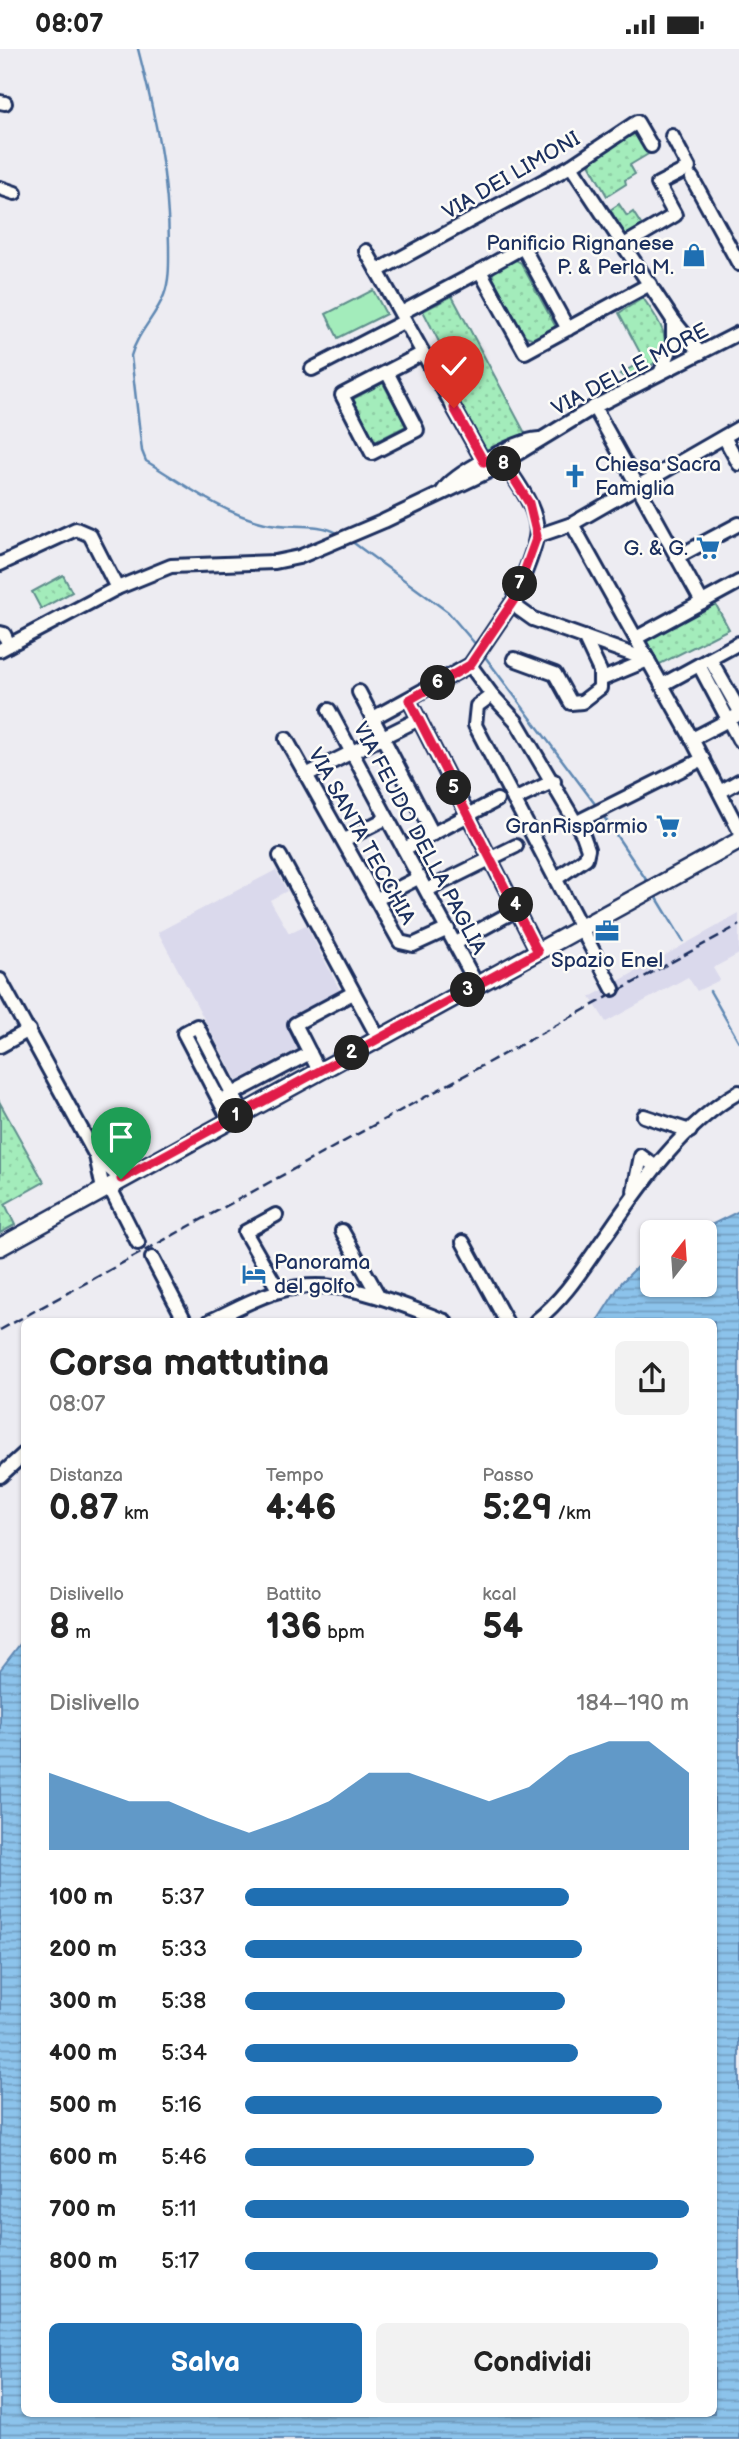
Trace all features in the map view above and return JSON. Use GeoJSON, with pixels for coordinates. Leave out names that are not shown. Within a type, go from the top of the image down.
{"type":"FeatureCollection","features":[{"type":"Feature","properties":{"kind":"main road"},"geometry":{"type":"LineString","coordinates":[[0,1247],[739,841]]}},
{"type":"Feature","properties":{"kind":"street","name":"VIA DEI LIMONI"},"geometry":{"type":"LineString","coordinates":[[377,271],[570,166],[638,122],[651,146]]}},
{"type":"Feature","properties":{"kind":"street"},"geometry":{"type":"LineString","coordinates":[[624,244],[675,215],[659,184],[689,168],[672,136]]}},
{"type":"Feature","properties":{"kind":"street"},"geometry":{"type":"LineString","coordinates":[[570,166],[673,320],[701,353]]}},
{"type":"Feature","properties":{"kind":"street"},"geometry":{"type":"LineString","coordinates":[[692,178],[739,264]]}},
{"type":"Feature","properties":{"kind":"street"},"geometry":{"type":"LineString","coordinates":[[0,188],[15,193]]}},
{"type":"Feature","properties":{"kind":"street"},"geometry":{"type":"LineString","coordinates":[[312,369],[523,247],[568,329]]}},
{"type":"Feature","properties":{"kind":"street"},"geometry":{"type":"LineString","coordinates":[[366,251],[487,467]]}},
{"type":"Feature","properties":{"kind":"street"},"geometry":{"type":"LineString","coordinates":[[480,271],[525,352],[650,284]]}},
{"type":"Feature","properties":{"kind":"street"},"geometry":{"type":"LineString","coordinates":[[661,371],[673,344],[673,320]]}},
{"type":"Feature","properties":{"kind":"street","name":"VIA DELLE MORE"},"geometry":{"type":"LineString","coordinates":[[5,648],[119,587],[171,566],[198,563],[251,565],[299,557],[384,521],[443,491],[452,491],[528,439],[540,439],[661,371],[739,333]]}},
{"type":"Feature","properties":{"kind":"street"},"geometry":{"type":"LineString","coordinates":[[387,372],[417,429],[372,453],[342,395],[423,353]]}},
{"type":"Feature","properties":{"kind":"street"},"geometry":{"type":"LineString","coordinates":[[594,407],[702,602]]}},
{"type":"Feature","properties":{"kind":"street"},"geometry":{"type":"LineString","coordinates":[[537,536],[572,524],[739,428]]}},
{"type":"Feature","properties":{"kind":"street"},"geometry":{"type":"LineString","coordinates":[[724,437],[739,464]]}},
{"type":"Feature","properties":{"kind":"street"},"geometry":{"type":"LineString","coordinates":[[373,718],[470,665],[514,600],[537,536],[529,503],[501,459]]}},
{"type":"Feature","properties":{"kind":"street"},"geometry":{"type":"LineString","coordinates":[[572,524],[739,829]]}},
{"type":"Feature","properties":{"kind":"street"},"geometry":{"type":"LineString","coordinates":[[677,557],[739,524]]}},
{"type":"Feature","properties":{"kind":"street"},"geometry":{"type":"LineString","coordinates":[[0,564],[76,529],[90,535],[119,587]]}},
{"type":"Feature","properties":{"kind":"street"},"geometry":{"type":"LineString","coordinates":[[636,638],[739,582]]}},
{"type":"Feature","properties":{"kind":"street"},"geometry":{"type":"LineString","coordinates":[[514,600],[519,609],[533,619],[648,660]]}},
{"type":"Feature","properties":{"kind":"street"},"geometry":{"type":"LineString","coordinates":[[0,633],[4,634],[5,648]]}},
{"type":"Feature","properties":{"kind":"street"},"geometry":{"type":"LineString","coordinates":[[514,659],[555,674],[570,703],[582,702],[600,688],[600,671],[584,637]]}},
{"type":"Feature","properties":{"kind":"street"},"geometry":{"type":"LineString","coordinates":[[662,685],[739,643]]}},
{"type":"Feature","properties":{"kind":"street"},"geometry":{"type":"LineString","coordinates":[[600,680],[648,660]]}},
{"type":"Feature","properties":{"kind":"street"},"geometry":{"type":"LineString","coordinates":[[704,662],[735,715],[739,740]]}},
{"type":"Feature","properties":{"kind":"street"},"geometry":{"type":"LineString","coordinates":[[470,665],[516,721],[554,781],[583,820],[588,849],[586,858],[578,867],[557,878]]}},
{"type":"Feature","properties":{"kind":"street"},"geometry":{"type":"LineString","coordinates":[[359,692],[433,834]]}},
{"type":"Feature","properties":{"kind":"street"},"geometry":{"type":"LineString","coordinates":[[492,695],[477,706],[475,725],[514,800],[524,841],[557,878],[613,989]]}},
{"type":"Feature","properties":{"kind":"street"},"geometry":{"type":"LineString","coordinates":[[409,700],[538,952]]}},
{"type":"Feature","properties":{"kind":"street","name":"VIA FEUDO DELLA PAGLIA"},"geometry":{"type":"LineString","coordinates":[[329,710],[477,985]]}},
{"type":"Feature","properties":{"kind":"street"},"geometry":{"type":"LineString","coordinates":[[692,739],[735,715]]}},
{"type":"Feature","properties":{"kind":"street"},"geometry":{"type":"LineString","coordinates":[[308,774],[419,719]]}},
{"type":"Feature","properties":{"kind":"street","name":"VIA SANTA TECCHIA"},"geometry":{"type":"LineString","coordinates":[[286,739],[400,942],[405,946],[448,929]]}},
{"type":"Feature","properties":{"kind":"street"},"geometry":{"type":"LineString","coordinates":[[583,820],[703,759]]}},
{"type":"Feature","properties":{"kind":"street"},"geometry":{"type":"LineString","coordinates":[[514,800],[554,781]]}},
{"type":"Feature","properties":{"kind":"street"},"geometry":{"type":"LineString","coordinates":[[720,792],[739,781]]}},
{"type":"Feature","properties":{"kind":"street"},"geometry":{"type":"LineString","coordinates":[[404,849],[497,800]]}},
{"type":"Feature","properties":{"kind":"street"},"geometry":{"type":"LineString","coordinates":[[344,840],[387,818]]}},
{"type":"Feature","properties":{"kind":"street"},"geometry":{"type":"LineString","coordinates":[[427,890],[524,841]]}},
{"type":"Feature","properties":{"kind":"street"},"geometry":{"type":"LineString","coordinates":[[281,856],[379,1039]]}},
{"type":"Feature","properties":{"kind":"street"},"geometry":{"type":"LineString","coordinates":[[377,899],[420,877]]}},
{"type":"Feature","properties":{"kind":"street"},"geometry":{"type":"LineString","coordinates":[[456,943],[518,909]]}},
{"type":"Feature","properties":{"kind":"street"},"geometry":{"type":"LineString","coordinates":[[0,980],[96,1156],[138,1243]]}},
{"type":"Feature","properties":{"kind":"street"},"geometry":{"type":"LineString","coordinates":[[319,1071],[295,1024],[353,993]]}},
{"type":"Feature","properties":{"kind":"street"},"geometry":{"type":"LineString","coordinates":[[197,1026],[233,1094],[235,1116],[219,1101],[184,1033],[197,1026]]}},
{"type":"Feature","properties":{"kind":"street"},"geometry":{"type":"LineString","coordinates":[[0,1047],[29,1030]]}},
{"type":"Feature","properties":{"kind":"street"},"geometry":{"type":"LineString","coordinates":[[219,1101],[310,1053]]}},
{"type":"Feature","properties":{"kind":"street"},"geometry":{"type":"LineString","coordinates":[[540,1318],[561,1300],[656,1167],[690,1131],[739,1092]]}},
{"type":"Feature","properties":{"kind":"street"},"geometry":{"type":"LineString","coordinates":[[644,1116],[690,1131]]}},
{"type":"Feature","properties":{"kind":"street"},"geometry":{"type":"LineString","coordinates":[[96,1156],[111,1185]]}},
{"type":"Feature","properties":{"kind":"street"},"geometry":{"type":"LineString","coordinates":[[634,1195],[641,1156],[656,1167]]}},
{"type":"Feature","properties":{"kind":"street"},"geometry":{"type":"LineString","coordinates":[[276,1215],[245,1232],[279,1291]]}},
{"type":"Feature","properties":{"kind":"street"},"geometry":{"type":"LineString","coordinates":[[342,1231],[379,1295]]}},
{"type":"Feature","properties":{"kind":"street"},"geometry":{"type":"LineString","coordinates":[[463,1243],[504,1318]]}},
{"type":"Feature","properties":{"kind":"street"},"geometry":{"type":"LineString","coordinates":[[152,1258],[183,1318]]}},
{"type":"Feature","properties":{"kind":"street"},"geometry":{"type":"LineString","coordinates":[[217,1318],[279,1291],[318,1286],[379,1295],[437,1318]]}},
{"type":"Feature","properties":{"kind":"street"},"geometry":{"type":"LineString","coordinates":[[0,1476],[21,1457]]}},
{"type":"Feature","properties":{"kind":"shaded area"},"geometry":{"type":"Polygon","coordinates":[[[276,870],[287,891],[270,900],[289,933],[306,925],[342,994],[286,1023],[299,1048],[237,1081],[158,932],[276,870]]]}},
{"type":"Feature","properties":{"kind":"shaded area"},"geometry":{"type":"Polygon","coordinates":[[[739,914],[739,954],[713,968],[720,980],[697,991],[688,977],[606,1022],[590,997],[739,914]]]}},
{"type":"Feature","properties":{"kind":"green space"},"geometry":{"type":"Polygon","coordinates":[[[636,129],[650,153],[630,165],[635,174],[625,180],[626,184],[607,196],[588,162],[636,129]]]}},
{"type":"Feature","properties":{"kind":"green space"},"geometry":{"type":"Polygon","coordinates":[[[619,204],[627,216],[633,212],[642,226],[626,236],[610,210],[619,204]]]}},
{"type":"Feature","properties":{"kind":"green space"},"geometry":{"type":"Polygon","coordinates":[[[512,258],[521,263],[557,329],[537,340],[523,335],[492,276],[496,267],[512,258]]]}},
{"type":"Feature","properties":{"kind":"green space"},"geometry":{"type":"Polygon","coordinates":[[[373,290],[386,314],[338,338],[326,314],[373,290]]]}},
{"type":"Feature","properties":{"kind":"green space"},"geometry":{"type":"Polygon","coordinates":[[[452,296],[525,433],[487,453],[444,377],[449,361],[423,311],[452,296]]]}},
{"type":"Feature","properties":{"kind":"green space"},"geometry":{"type":"Polygon","coordinates":[[[643,298],[660,325],[665,345],[655,362],[628,380],[620,374],[644,360],[619,313],[643,298]]]}},
{"type":"Feature","properties":{"kind":"green space"},"geometry":{"type":"Polygon","coordinates":[[[383,383],[406,426],[375,442],[353,399],[383,383]]]}},
{"type":"Feature","properties":{"kind":"green space"},"geometry":{"type":"Polygon","coordinates":[[[63,575],[72,592],[41,609],[32,592],[63,575]]]}},
{"type":"Feature","properties":{"kind":"green space"},"geometry":{"type":"Polygon","coordinates":[[[715,603],[729,629],[658,665],[645,639],[715,603]]]}},
{"type":"Feature","properties":{"kind":"green space"},"geometry":{"type":"Polygon","coordinates":[[[0,1103],[44,1182],[5,1204],[15,1225],[0,1233],[0,1103]]]}},
{"type":"Feature","properties":{"kind":"water"},"geometry":{"type":"Polygon","coordinates":[[[739,1211],[739,2439],[0,2439],[0,1670],[21,1643],[21,2417],[717,2417],[717,1318],[599,1318],[622,1282],[640,1264],[640,1297],[718,1297],[718,1222],[739,1211]]]}},
{"type":"Feature","properties":{"kind":"waterway"},"geometry":{"type":"LineString","coordinates":[[138,49],[160,147],[167,196],[169,246],[168,277],[164,295],[131,356],[142,451],[146,461],[203,497],[233,512],[274,525],[313,526],[339,534]]}},
{"type":"Feature","properties":{"kind":"waterway"},"geometry":{"type":"LineString","coordinates":[[351,541],[448,612],[477,646]]}},
{"type":"Feature","properties":{"kind":"waterway"},"geometry":{"type":"LineString","coordinates":[[483,654],[598,808]]}},
{"type":"Feature","properties":{"kind":"waterway"},"geometry":{"type":"LineString","coordinates":[[602,814],[649,884]]}},
{"type":"Feature","properties":{"kind":"waterway"},"geometry":{"type":"LineString","coordinates":[[654,893],[683,941]]}},
{"type":"Feature","properties":{"kind":"waterway"},"geometry":{"type":"LineString","coordinates":[[710,991],[739,1042]]}},
{"type":"Feature","properties":{"kind":"railway"},"geometry":{"type":"LineString","coordinates":[[22,1318],[739,925]]}},
{"type":"Feature","properties":{"kind":"railway"},"geometry":{"type":"LineString","coordinates":[[0,1330],[21,1318]]}},
{"type":"Feature","properties":{"kind":"place","name":"Panificio Rignanese P. & Perla M."},"geometry":{"type":"Point","coordinates":[694,255]}},
{"type":"Feature","properties":{"kind":"place","name":"Chiesa Sacra Famiglia"},"geometry":{"type":"Point","coordinates":[575,476]}},
{"type":"Feature","properties":{"kind":"place","name":"G. & G."},"geometry":{"type":"Point","coordinates":[708,548]}},
{"type":"Feature","properties":{"kind":"place","name":"GranRisparmio"},"geometry":{"type":"Point","coordinates":[668,826]}},
{"type":"Feature","properties":{"kind":"place","name":"Spazio Enel"},"geometry":{"type":"Point","coordinates":[607,931]}},
{"type":"Feature","properties":{"kind":"place","name":"Panorama del golfo"},"geometry":{"type":"Point","coordinates":[254,1274]}},
{"type":"Feature","properties":{"kind":"route"},"geometry":{"type":"LineString","coordinates":[[121,1179],[538,952],[409,700],[470,665],[514,600],[537,536],[529,503],[499,455],[484,462],[454,408]]}}]}
